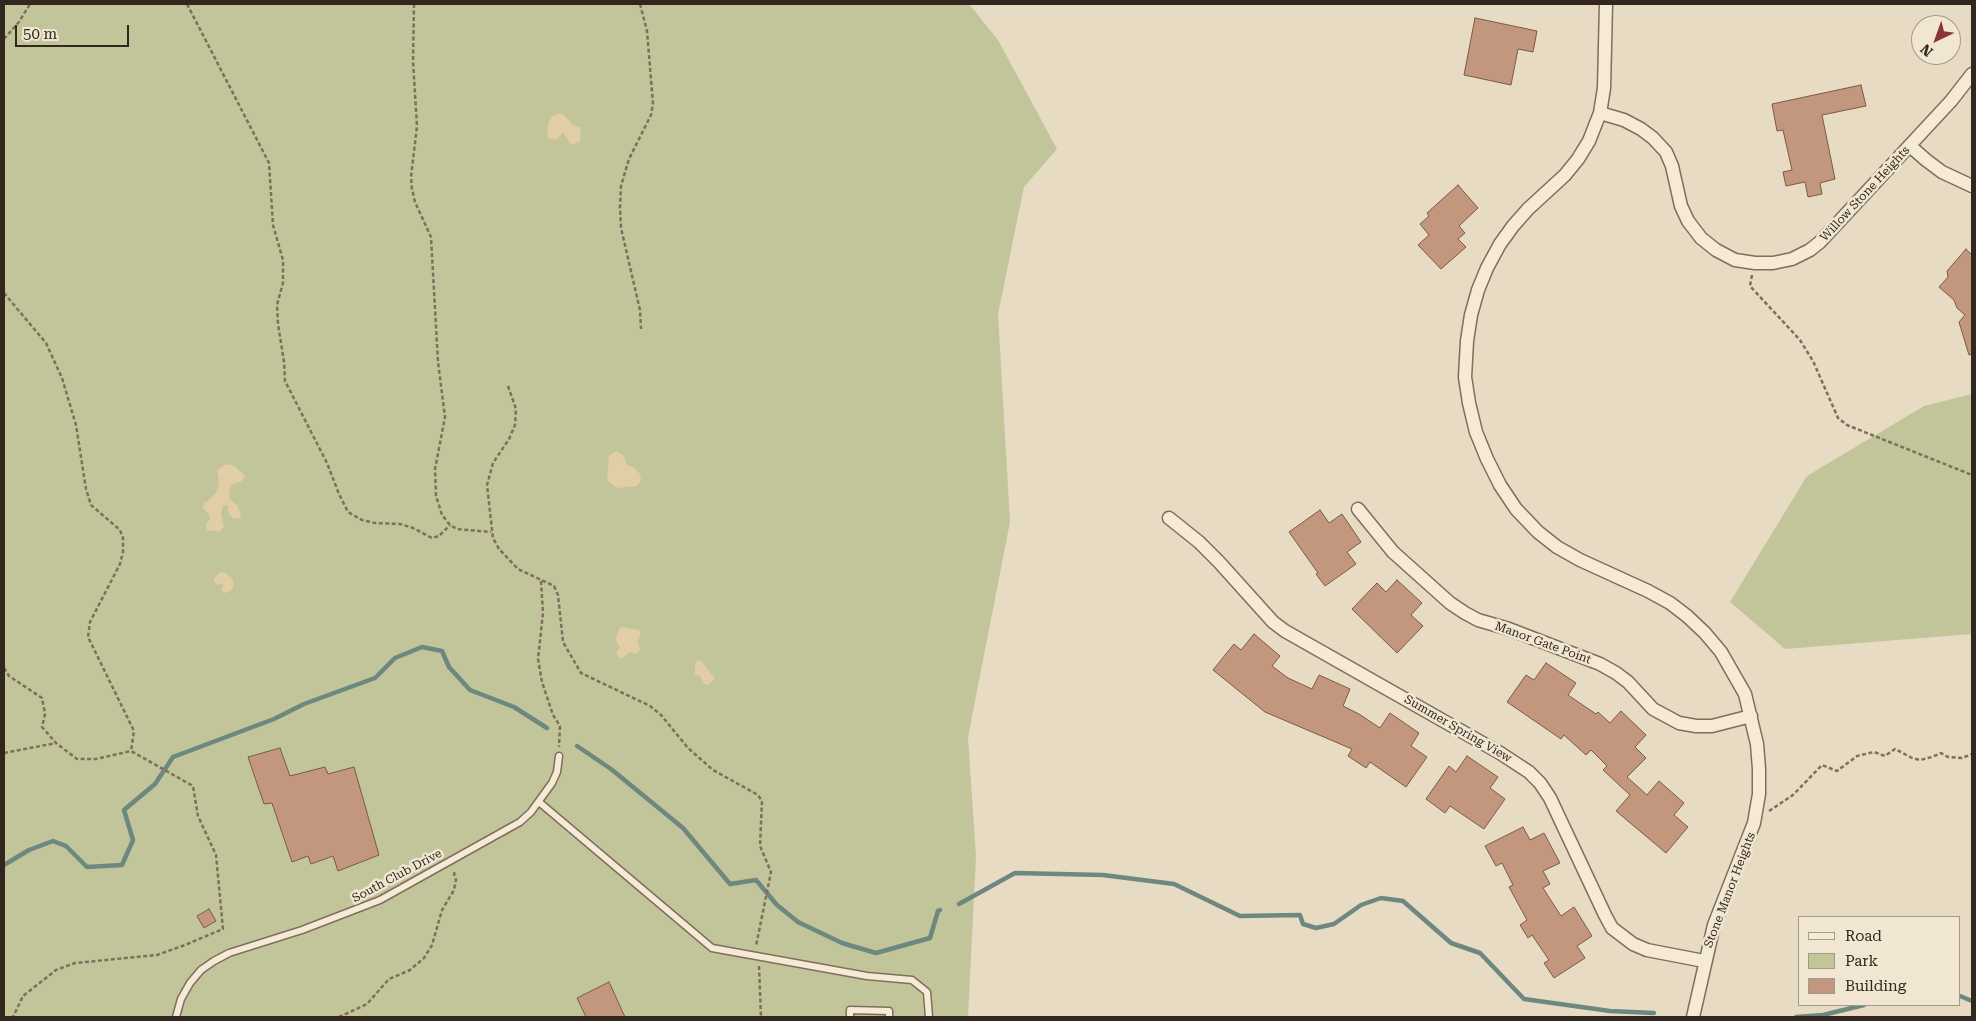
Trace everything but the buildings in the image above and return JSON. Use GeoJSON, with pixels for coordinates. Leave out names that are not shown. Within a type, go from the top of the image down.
{"type":"FeatureCollection","features":[{"type":"Feature","properties":{"kind":"street","name":"Stone Manor Heights"},"geometry":{"type":"LineString","coordinates":[[1606,4],[1604,88],[1600,113],[1589,141],[1578,159],[1565,175],[1528,209],[1513,226],[1500,244],[1487,268],[1476,298],[1467,341],[1465,377],[1476,432],[1500,485],[1516,509],[1538,532],[1557,547],[1580,560],[1648,591],[1670,603],[1687,616],[1721,652],[1745,694],[1757,744],[1760,769],[1759,794],[1754,823],[1717,919],[1704,961],[1692,1017]]}},
{"type":"Feature","properties":{"kind":"street","name":"Willow Stone Heights"},"geometry":{"type":"LineString","coordinates":[[1600,113],[1624,120],[1641,129],[1654,138],[1666,152],[1672,166],[1681,206],[1688,221],[1701,238],[1716,250],[1735,260],[1755,263],[1782,261],[1792,259],[1810,250],[1820,242],[1961,90],[1972,74]]}},
{"type":"Feature","properties":{"kind":"street"},"geometry":{"type":"LineString","coordinates":[[1910,146],[1942,172],[1972,186]]}},
{"type":"Feature","properties":{"kind":"street","name":"Manor Gate Point"},"geometry":{"type":"LineString","coordinates":[[1358,508],[1392,552],[1450,603],[1478,620],[1509,629],[1616,672],[1653,709],[1679,723],[1712,726],[1751,716]]}},
{"type":"Feature","properties":{"kind":"street","name":"Summer Spring View"},"geometry":{"type":"LineString","coordinates":[[1169,518],[1212,555],[1241,584],[1273,622],[1285,631],[1500,753],[1529,772],[1540,783],[1550,798],[1612,928],[1633,944],[1647,950],[1704,961]]}},
{"type":"Feature","properties":{"kind":"lane","name":"South Club Drive"},"geometry":{"type":"LineString","coordinates":[[176,1017],[190,982],[201,970],[229,952],[302,930],[373,903],[520,822],[531,812],[552,783],[557,772],[559,756]]}},
{"type":"Feature","properties":{"kind":"lane"},"geometry":{"type":"LineString","coordinates":[[539,802],[712,948],[867,976],[912,980],[927,992],[929,1017]]}},
{"type":"Feature","properties":{"kind":"lane"},"geometry":{"type":"LineString","coordinates":[[850,1017],[850,1010],[889,1010],[889,1017]]}},
{"type":"Feature","properties":{"kind":"path"},"geometry":{"type":"LineString","coordinates":[[4,39],[19,22],[30,4]]}},
{"type":"Feature","properties":{"kind":"path"},"geometry":{"type":"LineString","coordinates":[[187,4],[268,163],[273,225],[283,260],[284,283],[277,306],[285,381],[326,462],[348,512],[362,520],[375,523],[400,524],[413,528],[432,538],[439,536],[450,525]]}},
{"type":"Feature","properties":{"kind":"path"},"geometry":{"type":"LineString","coordinates":[[414,4],[413,61],[417,126],[411,177],[415,202],[430,237],[438,362],[445,417],[435,469],[436,487],[442,515],[450,525],[457,529],[491,532]]}},
{"type":"Feature","properties":{"kind":"path"},"geometry":{"type":"LineString","coordinates":[[640,4],[647,31],[653,104],[651,115],[629,159],[622,186],[620,208],[621,228],[640,310],[641,329]]}},
{"type":"Feature","properties":{"kind":"path"},"geometry":{"type":"LineString","coordinates":[[1755,263],[1750,286],[1800,340],[1813,361],[1838,418],[1847,425],[1854,426],[1972,475]]}},
{"type":"Feature","properties":{"kind":"path"},"geometry":{"type":"LineString","coordinates":[[4,293],[46,343],[62,378],[76,426],[86,489],[91,505],[120,530],[123,538],[123,552],[120,564],[90,622],[88,637],[134,731],[131,751]]}},
{"type":"Feature","properties":{"kind":"path"},"geometry":{"type":"LineString","coordinates":[[508,386],[516,409],[515,425],[493,463],[487,485],[491,532],[499,549],[518,569],[554,586],[558,595],[563,642],[581,673],[650,706],[661,715],[688,748],[713,770],[758,795],[762,801],[760,846],[771,872],[765,904]]}},
{"type":"Feature","properties":{"kind":"path"},"geometry":{"type":"LineString","coordinates":[[542,581],[543,613],[538,659],[542,682],[553,715],[560,726],[559,756]]}},
{"type":"Feature","properties":{"kind":"path"},"geometry":{"type":"LineString","coordinates":[[4,668],[9,676],[42,698],[45,714],[42,727],[56,743],[77,759],[96,759],[131,751],[193,786],[198,816],[216,855],[223,928],[185,946],[156,955],[75,964],[56,970],[23,996],[13,1017]]}},
{"type":"Feature","properties":{"kind":"path"},"geometry":{"type":"LineString","coordinates":[[4,753],[56,743]]}},
{"type":"Feature","properties":{"kind":"path"},"geometry":{"type":"LineString","coordinates":[[1754,823],[1793,795],[1822,765],[1837,772],[1857,756],[1874,752],[1885,756],[1896,749],[1912,758],[1920,760],[1941,753],[1948,757],[1962,758],[1972,754]]}},
{"type":"Feature","properties":{"kind":"path"},"geometry":{"type":"LineString","coordinates":[[339,1017],[367,1004],[390,979],[410,970],[424,958],[432,945],[442,910],[454,890],[456,880],[454,874],[468,851]]}},
{"type":"Feature","properties":{"kind":"green space"},"geometry":{"type":"Polygon","coordinates":[[[4,4],[969,4],[998,40],[1057,149],[1024,187],[998,314],[1010,522],[968,737],[976,857],[968,1017],[4,1017],[4,4]]]}},
{"type":"Feature","properties":{"kind":"green space"},"geometry":{"type":"Polygon","coordinates":[[[1972,394],[1972,634],[1785,649],[1730,602],[1807,476],[1924,406],[1972,394]]]}},
{"type":"Feature","properties":{"kind":"sand"},"geometry":{"type":"Polygon","coordinates":[[[557,114],[563,114],[573,125],[581,128],[580,141],[571,145],[563,132],[557,140],[549,138],[547,134],[549,122],[557,114]]]}},
{"type":"Feature","properties":{"kind":"sand"},"geometry":{"type":"Polygon","coordinates":[[[616,451],[623,455],[627,465],[633,467],[640,474],[641,481],[637,486],[617,488],[607,479],[609,456],[616,451]]]}},
{"type":"Feature","properties":{"kind":"sand"},"geometry":{"type":"Polygon","coordinates":[[[226,464],[235,466],[245,476],[242,481],[231,485],[229,491],[230,499],[237,505],[241,514],[240,518],[233,519],[228,512],[228,505],[223,506],[221,513],[224,527],[220,531],[210,531],[207,530],[206,524],[210,519],[209,514],[203,508],[204,503],[217,491],[219,482],[217,470],[226,464]]]}},
{"type":"Feature","properties":{"kind":"sand"},"geometry":{"type":"Polygon","coordinates":[[[224,572],[232,578],[234,585],[231,591],[225,593],[221,590],[224,583],[217,585],[213,580],[219,573],[224,572]]]}},
{"type":"Feature","properties":{"kind":"sand"},"geometry":{"type":"Polygon","coordinates":[[[621,627],[641,632],[638,642],[640,650],[637,654],[630,652],[622,658],[618,657],[616,652],[620,648],[616,640],[621,627]]]}},
{"type":"Feature","properties":{"kind":"sand"},"geometry":{"type":"Polygon","coordinates":[[[697,660],[701,661],[715,678],[708,685],[703,683],[700,676],[695,675],[697,660]]]}},
{"type":"Feature","properties":{"kind":"waterway"},"geometry":{"type":"LineString","coordinates":[[4,865],[29,850],[53,841],[66,846],[87,867],[122,865],[133,840],[124,810],[155,784],[173,757],[274,719],[304,704],[375,678],[395,658],[422,647],[442,651],[449,667],[470,690],[514,707],[547,728]]}},
{"type":"Feature","properties":{"kind":"waterway"},"geometry":{"type":"LineString","coordinates":[[577,746],[611,769],[683,828],[730,884],[756,880],[777,905],[798,922],[842,943],[876,953],[930,938],[938,911],[940,910]]}},
{"type":"Feature","properties":{"kind":"waterway"},"geometry":{"type":"LineString","coordinates":[[959,904],[1015,873],[1103,875],[1174,884],[1240,916],[1300,915],[1303,924],[1316,928],[1334,924],[1361,905],[1381,898],[1403,901],[1451,943],[1480,953],[1524,999],[1610,1011],[1654,1013]]}},
{"type":"Feature","properties":{"kind":"waterway"},"geometry":{"type":"LineString","coordinates":[[1961,996],[1972,1001]]}},
{"type":"Feature","properties":{"kind":"waterway"},"geometry":{"type":"LineString","coordinates":[[1796,1017],[1823,1015],[1860,1006]]}}]}
